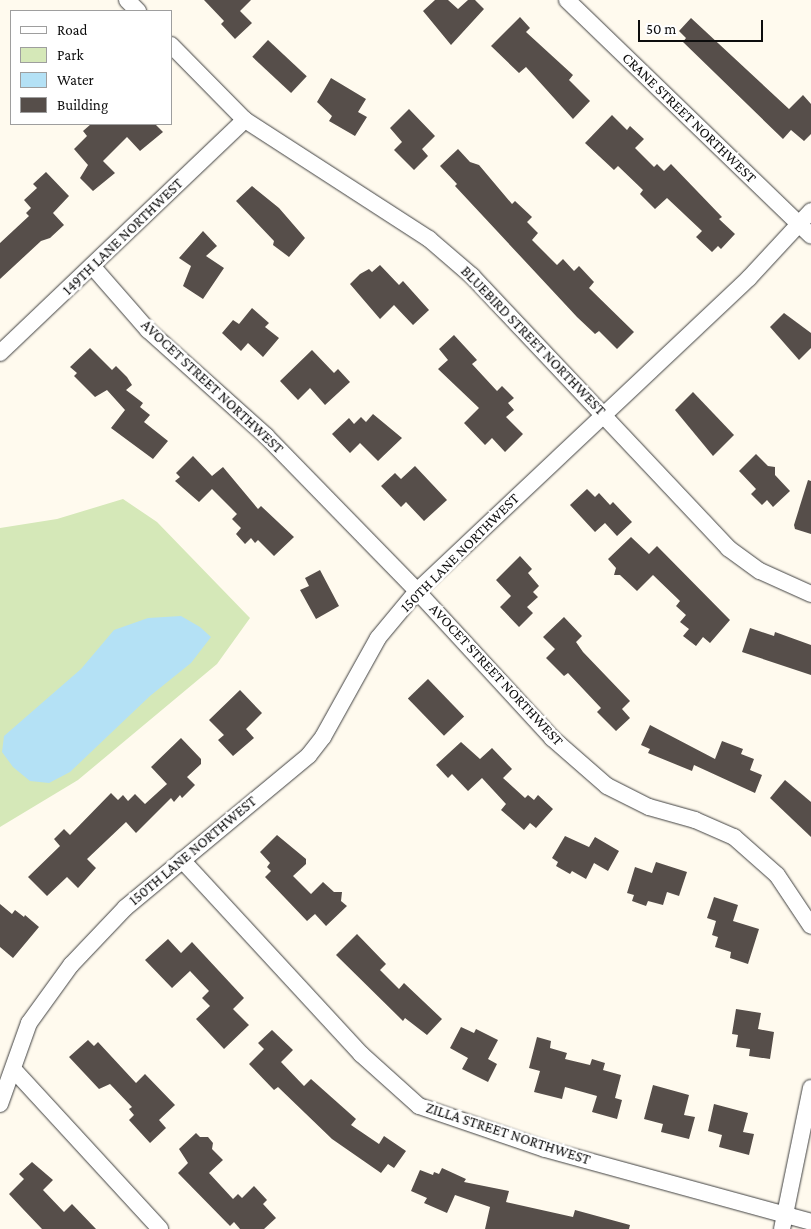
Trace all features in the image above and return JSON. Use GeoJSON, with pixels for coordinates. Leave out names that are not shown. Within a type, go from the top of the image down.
{"type":"FeatureCollection","features":[{"type":"Feature","properties":{"kind":"street"},"geometry":{"type":"LineString","coordinates":[[127,0],[137,10]]}},
{"type":"Feature","properties":{"kind":"street","name":"CRANE STREET NORTHWEST"},"geometry":{"type":"LineString","coordinates":[[567,0],[805,230]]}},
{"type":"Feature","properties":{"kind":"street","name":"BLUEBIRD STREET NORTHWEST"},"geometry":{"type":"LineString","coordinates":[[172,47],[245,120],[436,246],[472,276],[606,415],[728,548],[760,570],[811,594]]}},
{"type":"Feature","properties":{"kind":"street","name":"149TH LANE NORTHWEST"},"geometry":{"type":"LineString","coordinates":[[0,353],[245,120]]}},
{"type":"Feature","properties":{"kind":"street","name":"150TH LANE NORTHWEST"},"geometry":{"type":"LineString","coordinates":[[0,1104],[14,1070],[29,1023],[71,965],[125,908],[309,755],[323,737],[378,638],[417,591],[606,415],[749,278],[805,230],[811,211]]}},
{"type":"Feature","properties":{"kind":"street","name":"AVOCET STREET NORTHWEST"},"geometry":{"type":"LineString","coordinates":[[92,267],[148,330],[266,436],[417,591],[552,738],[608,786],[649,807],[695,820],[734,837],[777,875],[811,926]]}},
{"type":"Feature","properties":{"kind":"street","name":"ZILLA STREET NORTHWEST"},"geometry":{"type":"LineString","coordinates":[[182,860],[361,1054],[419,1106],[545,1149],[784,1222],[811,1222]]}},
{"type":"Feature","properties":{"kind":"street"},"geometry":{"type":"LineString","coordinates":[[14,1070],[160,1229]]}},
{"type":"Feature","properties":{"kind":"street"},"geometry":{"type":"LineString","coordinates":[[784,1222],[811,1088]]}},
{"type":"Feature","properties":{"kind":"green space"},"geometry":{"type":"Polygon","coordinates":[[[123,499],[157,522],[250,618],[217,664],[78,780],[0,827],[0,528],[57,519],[123,499]]]}},
{"type":"Feature","properties":{"kind":"water"},"geometry":{"type":"Polygon","coordinates":[[[181,616],[200,627],[211,637],[191,663],[150,696],[70,772],[49,783],[30,781],[13,767],[2,752],[4,736],[81,669],[114,630],[148,618],[181,616]]]}},
{"type":"Feature","properties":{"kind":"building"},"geometry":{"type":"Polygon","coordinates":[[[204,0],[251,0],[240,11],[252,23],[235,39],[221,24],[224,21],[204,0]]]}},
{"type":"Feature","properties":{"kind":"building"},"geometry":{"type":"Polygon","coordinates":[[[435,0],[448,0],[458,9],[468,0],[475,0],[484,9],[451,45],[423,11],[435,0]]]}},
{"type":"Feature","properties":{"kind":"building"},"geometry":{"type":"Polygon","coordinates":[[[520,17],[530,28],[526,32],[573,75],[569,80],[590,101],[573,119],[526,67],[519,73],[491,46],[520,17]]]}},
{"type":"Feature","properties":{"kind":"building"},"geometry":{"type":"Polygon","coordinates":[[[691,18],[789,109],[803,95],[811,104],[811,134],[804,141],[791,130],[783,139],[683,42],[686,38],[679,31],[691,18]]]}},
{"type":"Feature","properties":{"kind":"building"},"geometry":{"type":"Polygon","coordinates":[[[268,40],[307,76],[291,93],[252,57],[268,40]]]}},
{"type":"Feature","properties":{"kind":"building"},"geometry":{"type":"Polygon","coordinates":[[[331,78],[366,99],[358,112],[367,117],[355,136],[329,121],[332,116],[317,102],[331,78]]]}},
{"type":"Feature","properties":{"kind":"building"},"geometry":{"type":"Polygon","coordinates":[[[409,109],[435,136],[422,149],[428,156],[414,170],[394,150],[402,142],[390,128],[409,109]]]}},
{"type":"Feature","properties":{"kind":"building"},"geometry":{"type":"Polygon","coordinates":[[[612,115],[627,130],[630,126],[644,139],[635,148],[654,167],[657,164],[664,171],[671,164],[722,217],[719,219],[735,234],[721,249],[718,246],[712,252],[696,237],[702,231],[667,198],[655,209],[640,194],[643,190],[618,166],[614,170],[585,143],[612,115]]]}},
{"type":"Feature","properties":{"kind":"building"},"geometry":{"type":"Polygon","coordinates":[[[90,125],[156,125],[163,132],[140,151],[127,137],[103,161],[115,173],[93,191],[80,178],[88,165],[74,149],[87,136],[83,131],[90,125]]]}},
{"type":"Feature","properties":{"kind":"building"},"geometry":{"type":"Polygon","coordinates":[[[458,149],[470,162],[479,165],[512,204],[515,201],[532,217],[527,222],[538,233],[532,240],[557,265],[563,259],[574,271],[579,266],[594,282],[589,288],[634,332],[617,349],[599,331],[595,334],[577,317],[455,186],[457,184],[440,166],[458,149]]]}},
{"type":"Feature","properties":{"kind":"building"},"geometry":{"type":"Polygon","coordinates":[[[46,172],[69,196],[53,213],[64,225],[50,238],[41,241],[0,279],[0,243],[29,216],[26,213],[31,208],[24,200],[37,188],[33,184],[46,172]]]}},
{"type":"Feature","properties":{"kind":"building"},"geometry":{"type":"Polygon","coordinates":[[[252,186],[279,208],[305,238],[289,257],[273,245],[274,241],[236,201],[252,186]]]}},
{"type":"Feature","properties":{"kind":"building"},"geometry":{"type":"Polygon","coordinates":[[[203,231],[217,246],[206,256],[224,268],[203,299],[183,286],[191,266],[179,258],[203,231]]]}},
{"type":"Feature","properties":{"kind":"building"},"geometry":{"type":"Polygon","coordinates":[[[380,265],[399,285],[403,281],[429,310],[413,325],[394,305],[380,319],[350,284],[360,274],[369,269],[372,272],[380,265]]]}},
{"type":"Feature","properties":{"kind":"building"},"geometry":{"type":"Polygon","coordinates":[[[252,308],[269,323],[265,327],[279,338],[263,357],[248,343],[241,351],[222,333],[233,320],[239,324],[252,308]]]}},
{"type":"Feature","properties":{"kind":"building"},"geometry":{"type":"Polygon","coordinates":[[[784,313],[811,333],[811,348],[799,360],[770,327],[784,313]]]}},
{"type":"Feature","properties":{"kind":"building"},"geometry":{"type":"Polygon","coordinates":[[[454,335],[477,360],[472,364],[497,391],[502,386],[514,398],[508,403],[514,410],[506,417],[523,434],[505,452],[492,438],[485,445],[464,423],[479,408],[438,369],[448,360],[439,349],[454,335]]]}},
{"type":"Feature","properties":{"kind":"building"},"geometry":{"type":"Polygon","coordinates":[[[90,348],[112,370],[116,366],[127,377],[132,385],[126,390],[143,403],[140,407],[150,415],[144,422],[168,441],[153,459],[111,428],[125,410],[107,390],[95,397],[74,376],[77,373],[70,367],[90,348]]]}},
{"type":"Feature","properties":{"kind":"building"},"geometry":{"type":"Polygon","coordinates":[[[312,350],[334,373],[338,369],[350,382],[325,405],[310,388],[298,400],[280,381],[312,350]]]}},
{"type":"Feature","properties":{"kind":"building"},"geometry":{"type":"Polygon","coordinates":[[[693,392],[734,435],[713,456],[675,410],[693,392]]]}},
{"type":"Feature","properties":{"kind":"building"},"geometry":{"type":"Polygon","coordinates":[[[373,414],[402,438],[378,461],[360,443],[350,453],[332,434],[349,418],[354,424],[361,417],[366,422],[373,414]]]}},
{"type":"Feature","properties":{"kind":"building"},"geometry":{"type":"Polygon","coordinates":[[[756,454],[768,466],[775,467],[775,475],[790,491],[773,507],[767,500],[762,505],[751,494],[756,489],[739,471],[756,454]]]}},
{"type":"Feature","properties":{"kind":"building"},"geometry":{"type":"Polygon","coordinates":[[[193,456],[212,476],[223,467],[258,509],[261,506],[294,537],[274,556],[258,540],[255,543],[251,538],[245,544],[236,534],[241,528],[232,519],[237,514],[212,489],[199,502],[175,481],[180,477],[176,473],[193,456]]]}},
{"type":"Feature","properties":{"kind":"building"},"geometry":{"type":"Polygon","coordinates":[[[415,466],[447,500],[424,521],[406,502],[401,507],[381,486],[395,473],[401,479],[415,466]]]}},
{"type":"Feature","properties":{"kind":"building"},"geometry":{"type":"Polygon","coordinates":[[[808,480],[811,481],[811,534],[795,529],[794,525],[808,480]]]}},
{"type":"Feature","properties":{"kind":"building"},"geometry":{"type":"Polygon","coordinates":[[[587,489],[595,497],[599,493],[610,505],[613,502],[632,522],[617,536],[605,523],[595,532],[570,505],[587,489]]]}},
{"type":"Feature","properties":{"kind":"building"},"geometry":{"type":"Polygon","coordinates":[[[631,537],[649,554],[657,546],[730,620],[710,643],[703,637],[696,646],[683,636],[689,629],[680,622],[686,615],[676,606],[680,601],[653,575],[637,591],[620,575],[614,575],[616,568],[608,559],[631,537]]]}},
{"type":"Feature","properties":{"kind":"building"},"geometry":{"type":"Polygon","coordinates":[[[520,556],[532,569],[528,573],[539,586],[533,592],[538,597],[527,607],[533,613],[519,627],[500,607],[511,596],[496,580],[520,556]]]}},
{"type":"Feature","properties":{"kind":"building"},"geometry":{"type":"Polygon","coordinates":[[[320,570],[339,606],[316,619],[300,590],[309,586],[305,578],[320,570]]]}},
{"type":"Feature","properties":{"kind":"building"},"geometry":{"type":"Polygon","coordinates":[[[564,617],[582,636],[576,642],[583,652],[630,701],[622,709],[630,718],[616,731],[597,712],[601,708],[568,673],[564,676],[546,658],[555,649],[543,637],[564,617]]]}},
{"type":"Feature","properties":{"kind":"building"},"geometry":{"type":"Polygon","coordinates":[[[750,628],[774,636],[775,632],[811,645],[811,675],[742,652],[750,628]]]}},
{"type":"Feature","properties":{"kind":"building"},"geometry":{"type":"Polygon","coordinates":[[[428,679],[464,716],[444,736],[408,698],[428,679]]]}},
{"type":"Feature","properties":{"kind":"building"},"geometry":{"type":"Polygon","coordinates":[[[240,690],[262,713],[246,729],[254,738],[233,756],[218,740],[224,735],[209,720],[240,690]]]}},
{"type":"Feature","properties":{"kind":"building"},"geometry":{"type":"Polygon","coordinates":[[[650,725],[715,759],[722,741],[743,749],[741,754],[754,759],[750,770],[762,775],[755,793],[694,765],[692,771],[648,753],[650,749],[641,745],[650,725]]]}},
{"type":"Feature","properties":{"kind":"building"},"geometry":{"type":"Polygon","coordinates":[[[181,738],[201,759],[201,764],[187,777],[195,785],[182,798],[180,795],[174,802],[171,798],[136,833],[126,822],[87,859],[96,868],[78,888],[67,877],[47,896],[28,877],[60,846],[54,839],[64,829],[70,835],[111,793],[118,800],[123,795],[128,801],[135,794],[145,804],[167,784],[151,767],[181,738]]]}},
{"type":"Feature","properties":{"kind":"building"},"geometry":{"type":"Polygon","coordinates":[[[461,742],[480,759],[492,748],[512,769],[503,778],[525,798],[528,795],[534,800],[538,795],[553,809],[536,828],[530,823],[524,830],[501,810],[506,804],[482,778],[468,791],[452,774],[448,778],[436,765],[461,742]]]}},
{"type":"Feature","properties":{"kind":"building"},"geometry":{"type":"Polygon","coordinates":[[[785,780],[811,802],[811,837],[770,798],[785,780]]]}},
{"type":"Feature","properties":{"kind":"building"},"geometry":{"type":"Polygon","coordinates":[[[277,835],[306,859],[306,864],[293,876],[311,894],[323,882],[334,892],[342,892],[341,901],[347,906],[326,926],[315,914],[307,921],[265,877],[271,871],[267,867],[270,863],[260,852],[277,835]]]}},
{"type":"Feature","properties":{"kind":"building"},"geometry":{"type":"Polygon","coordinates":[[[565,836],[589,847],[595,837],[619,851],[608,871],[594,863],[586,879],[572,871],[570,874],[556,866],[558,862],[552,858],[565,836]]]}},
{"type":"Feature","properties":{"kind":"building"},"geometry":{"type":"Polygon","coordinates":[[[656,862],[687,872],[679,896],[667,892],[663,905],[648,901],[646,906],[632,901],[634,895],[627,893],[635,867],[652,873],[656,862]]]}},
{"type":"Feature","properties":{"kind":"building"},"geometry":{"type":"Polygon","coordinates":[[[714,897],[738,905],[733,921],[759,929],[748,964],[730,958],[731,952],[715,947],[718,937],[712,935],[716,921],[707,918],[714,897]]]}},
{"type":"Feature","properties":{"kind":"building"},"geometry":{"type":"Polygon","coordinates":[[[0,904],[12,914],[15,910],[24,917],[25,915],[39,927],[13,958],[0,947],[0,904]]]}},
{"type":"Feature","properties":{"kind":"building"},"geometry":{"type":"Polygon","coordinates":[[[357,934],[386,964],[380,970],[399,989],[404,983],[442,1019],[427,1035],[405,1018],[403,1021],[336,955],[357,934]]]}},
{"type":"Feature","properties":{"kind":"building"},"geometry":{"type":"Polygon","coordinates":[[[168,939],[181,953],[192,942],[244,998],[233,1009],[249,1025],[224,1049],[196,1019],[210,1006],[202,998],[209,991],[190,971],[172,988],[145,960],[168,939]]]}},
{"type":"Feature","properties":{"kind":"building"},"geometry":{"type":"Polygon","coordinates":[[[736,1009],[761,1013],[758,1029],[774,1032],[770,1059],[749,1056],[750,1049],[736,1047],[738,1035],[732,1034],[736,1009]]]}},
{"type":"Feature","properties":{"kind":"building"},"geometry":{"type":"Polygon","coordinates":[[[461,1027],[474,1033],[476,1029],[498,1040],[488,1059],[497,1064],[488,1082],[462,1069],[468,1058],[450,1048],[461,1027]]]}},
{"type":"Feature","properties":{"kind":"building"},"geometry":{"type":"Polygon","coordinates":[[[272,1030],[293,1050],[281,1062],[304,1086],[311,1079],[356,1119],[351,1125],[379,1144],[384,1136],[406,1151],[394,1168],[388,1164],[381,1173],[332,1139],[278,1087],[274,1090],[249,1064],[264,1049],[258,1043],[272,1030]]]}},
{"type":"Feature","properties":{"kind":"building"},"geometry":{"type":"Polygon","coordinates":[[[537,1037],[551,1041],[550,1048],[567,1053],[565,1059],[590,1065],[592,1059],[605,1063],[603,1070],[621,1075],[615,1098],[622,1100],[617,1119],[592,1112],[597,1096],[565,1087],[562,1099],[534,1092],[540,1071],[529,1068],[537,1037]]]}},
{"type":"Feature","properties":{"kind":"building"},"geometry":{"type":"Polygon","coordinates":[[[88,1040],[94,1046],[98,1042],[136,1083],[145,1074],[175,1105],[159,1120],[166,1128],[150,1143],[129,1120],[134,1115],[129,1109],[132,1107],[110,1084],[99,1089],[69,1057],[88,1040]]]}},
{"type":"Feature","properties":{"kind":"building"},"geometry":{"type":"Polygon","coordinates":[[[653,1085],[689,1095],[684,1115],[695,1117],[689,1139],[661,1132],[663,1124],[644,1119],[653,1085]]]}},
{"type":"Feature","properties":{"kind":"building"},"geometry":{"type":"Polygon","coordinates":[[[714,1104],[748,1113],[743,1132],[754,1134],[749,1155],[719,1147],[722,1135],[708,1131],[714,1104]]]}},
{"type":"Feature","properties":{"kind":"building"},"geometry":{"type":"Polygon","coordinates":[[[196,1133],[200,1137],[208,1137],[213,1143],[212,1149],[223,1160],[209,1173],[233,1199],[238,1194],[242,1198],[254,1186],[267,1200],[263,1204],[276,1218],[264,1229],[240,1229],[234,1222],[230,1226],[178,1173],[188,1163],[179,1149],[196,1133]]]}},
{"type":"Feature","properties":{"kind":"building"},"geometry":{"type":"Polygon","coordinates":[[[32,1162],[53,1180],[43,1190],[64,1212],[72,1204],[96,1229],[42,1229],[9,1194],[24,1179],[19,1174],[32,1162]]]}},
{"type":"Feature","properties":{"kind":"building"},"geometry":{"type":"Polygon","coordinates":[[[442,1168],[466,1179],[464,1182],[509,1191],[506,1202],[573,1217],[575,1210],[630,1225],[629,1229],[485,1229],[490,1207],[455,1195],[447,1213],[424,1203],[427,1198],[411,1191],[420,1170],[433,1175],[434,1172],[439,1174],[442,1168]]]}}]}
